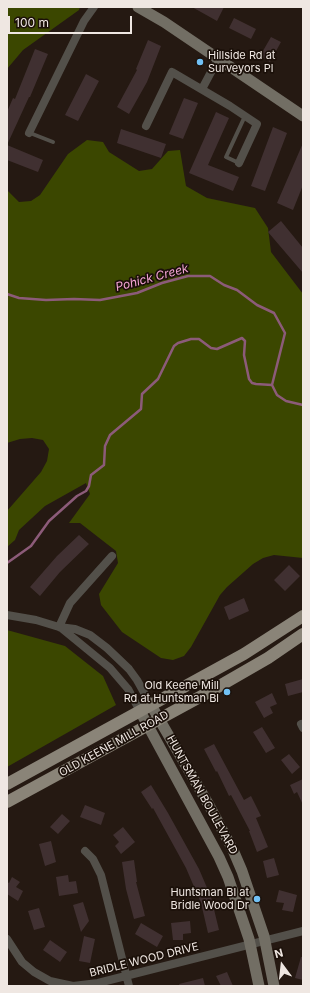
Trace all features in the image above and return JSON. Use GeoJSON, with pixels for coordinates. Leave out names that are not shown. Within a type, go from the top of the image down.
{"type":"FeatureCollection","features":[{"type":"Feature","properties":{"kind":"main road","name":"OLD KEENE MILL ROAD"},"geometry":{"type":"LineString","coordinates":[[7,784],[244,654],[303,616]]}},
{"type":"Feature","properties":{"kind":"main road","name":"OLD KEENE MILL ROAD"},"geometry":{"type":"LineString","coordinates":[[7,802],[235,677],[303,634]]}},
{"type":"Feature","properties":{"kind":"street"},"geometry":{"type":"LineString","coordinates":[[29,132],[84,21],[94,7]]}},
{"type":"Feature","properties":{"kind":"street"},"geometry":{"type":"LineString","coordinates":[[138,7],[164,22],[303,116]]}},
{"type":"Feature","properties":{"kind":"street"},"geometry":{"type":"LineString","coordinates":[[202,89],[218,59]]}},
{"type":"Feature","properties":{"kind":"street"},"geometry":{"type":"LineString","coordinates":[[146,126],[172,72],[257,124],[239,163]]}},
{"type":"Feature","properties":{"kind":"street"},"geometry":{"type":"LineString","coordinates":[[59,627],[70,603],[112,556]]}},
{"type":"Feature","properties":{"kind":"street","name":"HUNTSMAN BOULEVARD"},"geometry":{"type":"LineString","coordinates":[[7,616],[36,620],[59,627],[75,629],[90,635],[107,648],[129,669],[206,800],[233,850],[251,893],[265,940],[274,986]]}},
{"type":"Feature","properties":{"kind":"street","name":"HUNTSMAN BOULEVARD"},"geometry":{"type":"LineString","coordinates":[[59,627],[110,668],[128,690],[140,711],[219,857],[236,898],[250,944],[258,986]]}},
{"type":"Feature","properties":{"kind":"street"},"geometry":{"type":"LineString","coordinates":[[85,852],[93,859],[101,875],[129,986]]}},
{"type":"Feature","properties":{"kind":"street","name":"BRIDLE WOOD DRIVE"},"geometry":{"type":"LineString","coordinates":[[7,939],[27,966],[42,977],[59,984],[73,986],[88,985],[126,976],[303,931]]}},
{"type":"Feature","properties":{"kind":"lane"},"geometry":{"type":"LineString","coordinates":[[239,163],[226,157],[246,116]]}},
{"type":"Feature","properties":{"kind":"lane"},"geometry":{"type":"LineString","coordinates":[[29,132],[53,142]]}},
{"type":"Feature","properties":{"kind":"green space"},"geometry":{"type":"Polygon","coordinates":[[[7,7],[80,7],[79,10],[23,50],[7,69],[7,7]]]}},
{"type":"Feature","properties":{"kind":"green space"},"geometry":{"type":"Polygon","coordinates":[[[87,140],[103,142],[109,152],[139,171],[152,169],[168,151],[180,150],[186,186],[207,198],[255,208],[268,228],[271,252],[303,294],[303,558],[274,555],[263,558],[253,564],[220,595],[191,647],[184,656],[173,660],[161,658],[122,632],[101,605],[99,594],[118,563],[116,551],[80,523],[69,523],[90,494],[86,483],[45,506],[19,530],[15,540],[7,547],[7,511],[41,472],[47,461],[49,449],[43,440],[32,438],[20,439],[7,443],[7,190],[19,202],[31,201],[40,195],[68,154],[87,140]]]}},
{"type":"Feature","properties":{"kind":"green space"},"geometry":{"type":"Polygon","coordinates":[[[7,630],[65,646],[103,676],[116,705],[7,767],[7,630]]]}},
{"type":"Feature","properties":{"kind":"building"},"geometry":{"type":"Polygon","coordinates":[[[192,7],[224,7],[217,21],[192,7]]]}},
{"type":"Feature","properties":{"kind":"building"},"geometry":{"type":"Polygon","coordinates":[[[234,18],[256,29],[251,39],[229,28],[234,18]]]}},
{"type":"Feature","properties":{"kind":"building"},"geometry":{"type":"Polygon","coordinates":[[[271,37],[281,42],[270,62],[260,56],[271,37]]]}},
{"type":"Feature","properties":{"kind":"building"},"geometry":{"type":"Polygon","coordinates":[[[148,40],[161,46],[147,82],[129,114],[117,107],[137,70],[136,69],[148,40]]]}},
{"type":"Feature","properties":{"kind":"building"},"geometry":{"type":"Polygon","coordinates":[[[35,49],[48,54],[30,97],[7,145],[7,112],[13,98],[15,99],[35,49]]]}},
{"type":"Feature","properties":{"kind":"building"},"geometry":{"type":"Polygon","coordinates":[[[86,74],[99,81],[78,121],[65,115],[86,74]]]}},
{"type":"Feature","properties":{"kind":"building"},"geometry":{"type":"Polygon","coordinates":[[[184,98],[198,103],[183,139],[169,134],[184,98]]]}},
{"type":"Feature","properties":{"kind":"building"},"geometry":{"type":"Polygon","coordinates":[[[216,112],[229,118],[208,165],[239,177],[233,191],[189,173],[216,112]]]}},
{"type":"Feature","properties":{"kind":"building"},"geometry":{"type":"Polygon","coordinates":[[[273,127],[287,133],[265,191],[251,186],[273,127]]]}},
{"type":"Feature","properties":{"kind":"building"},"geometry":{"type":"Polygon","coordinates":[[[121,129],[166,144],[161,158],[117,143],[121,129]]]}},
{"type":"Feature","properties":{"kind":"building"},"geometry":{"type":"Polygon","coordinates":[[[303,143],[303,185],[293,210],[277,203],[303,143]]]}},
{"type":"Feature","properties":{"kind":"building"},"geometry":{"type":"Polygon","coordinates":[[[7,145],[43,160],[38,172],[7,160],[7,145]]]}},
{"type":"Feature","properties":{"kind":"building"},"geometry":{"type":"Polygon","coordinates":[[[281,221],[303,248],[303,273],[268,232],[281,221]]]}},
{"type":"Feature","properties":{"kind":"building"},"geometry":{"type":"Polygon","coordinates":[[[79,535],[89,544],[60,572],[40,596],[30,587],[57,556],[79,535]]]}},
{"type":"Feature","properties":{"kind":"building"},"geometry":{"type":"Polygon","coordinates":[[[289,565],[300,576],[285,591],[274,580],[289,565]]]}},
{"type":"Feature","properties":{"kind":"building"},"geometry":{"type":"Polygon","coordinates":[[[244,598],[249,611],[229,620],[224,607],[244,598]]]}},
{"type":"Feature","properties":{"kind":"building"},"geometry":{"type":"Polygon","coordinates":[[[303,679],[303,692],[288,696],[285,684],[303,679]]]}},
{"type":"Feature","properties":{"kind":"building"},"geometry":{"type":"Polygon","coordinates":[[[272,693],[277,704],[270,707],[273,713],[264,718],[255,702],[272,693]]]}},
{"type":"Feature","properties":{"kind":"building"},"geometry":{"type":"Polygon","coordinates":[[[262,727],[275,748],[266,753],[253,732],[262,727]]]}},
{"type":"Feature","properties":{"kind":"building"},"geometry":{"type":"Polygon","coordinates":[[[214,744],[244,800],[251,796],[261,816],[256,818],[268,847],[257,852],[250,831],[204,749],[214,744]]]}},
{"type":"Feature","properties":{"kind":"building"},"geometry":{"type":"Polygon","coordinates":[[[289,754],[300,767],[292,774],[281,760],[289,754]]]}},
{"type":"Feature","properties":{"kind":"building"},"geometry":{"type":"Polygon","coordinates":[[[303,779],[303,805],[297,792],[294,794],[290,785],[303,779]]]}},
{"type":"Feature","properties":{"kind":"building"},"geometry":{"type":"Polygon","coordinates":[[[151,785],[199,869],[211,897],[219,930],[208,933],[201,903],[186,868],[153,808],[152,809],[141,792],[151,785]]]}},
{"type":"Feature","properties":{"kind":"building"},"geometry":{"type":"Polygon","coordinates":[[[85,805],[105,813],[101,825],[80,817],[85,805]]]}},
{"type":"Feature","properties":{"kind":"building"},"geometry":{"type":"Polygon","coordinates":[[[62,814],[70,821],[58,834],[50,827],[62,814]]]}},
{"type":"Feature","properties":{"kind":"building"},"geometry":{"type":"Polygon","coordinates":[[[123,827],[135,842],[121,854],[115,846],[119,842],[113,835],[123,827]]]}},
{"type":"Feature","properties":{"kind":"building"},"geometry":{"type":"Polygon","coordinates":[[[51,841],[56,862],[45,866],[39,844],[51,841]]]}},
{"type":"Feature","properties":{"kind":"building"},"geometry":{"type":"Polygon","coordinates":[[[274,858],[279,875],[267,878],[263,861],[274,858]]]}},
{"type":"Feature","properties":{"kind":"building"},"geometry":{"type":"Polygon","coordinates":[[[134,860],[136,882],[145,916],[134,919],[126,889],[122,862],[134,860]]]}},
{"type":"Feature","properties":{"kind":"building"},"geometry":{"type":"Polygon","coordinates":[[[68,875],[69,882],[76,881],[78,893],[59,896],[56,877],[68,875]]]}},
{"type":"Feature","properties":{"kind":"building"},"geometry":{"type":"Polygon","coordinates":[[[12,877],[20,882],[16,887],[23,891],[18,901],[7,894],[7,882],[9,883],[12,877]]]}},
{"type":"Feature","properties":{"kind":"building"},"geometry":{"type":"Polygon","coordinates":[[[279,890],[297,895],[293,912],[282,910],[284,903],[276,902],[279,890]]]}},
{"type":"Feature","properties":{"kind":"building"},"geometry":{"type":"Polygon","coordinates":[[[83,902],[89,921],[81,932],[73,905],[83,902]]]}},
{"type":"Feature","properties":{"kind":"building"},"geometry":{"type":"Polygon","coordinates":[[[39,908],[45,927],[34,930],[28,911],[39,908]]]}},
{"type":"Feature","properties":{"kind":"building"},"geometry":{"type":"Polygon","coordinates":[[[190,921],[191,933],[183,934],[183,940],[173,940],[171,923],[190,921]]]}},
{"type":"Feature","properties":{"kind":"building"},"geometry":{"type":"Polygon","coordinates":[[[141,923],[163,936],[157,947],[135,934],[141,923]]]}},
{"type":"Feature","properties":{"kind":"building"},"geometry":{"type":"Polygon","coordinates":[[[84,936],[95,939],[90,963],[79,961],[84,936]]]}},
{"type":"Feature","properties":{"kind":"building"},"geometry":{"type":"Polygon","coordinates":[[[50,940],[67,952],[60,962],[43,950],[50,940]]]}},
{"type":"Feature","properties":{"kind":"building"},"geometry":{"type":"Polygon","coordinates":[[[301,957],[303,957],[303,980],[295,978],[301,957]]]}},
{"type":"Feature","properties":{"kind":"building"},"geometry":{"type":"Polygon","coordinates":[[[227,972],[233,986],[221,986],[216,976],[227,972]]]}},
{"type":"Feature","properties":{"kind":"building"},"geometry":{"type":"Polygon","coordinates":[[[203,978],[205,986],[180,986],[179,984],[203,978]]]}},
{"type":"Feature","properties":{"kind":"waterway","name":"Pohick Creek"},"geometry":{"type":"LineString","coordinates":[[7,294],[19,298],[46,300],[100,300],[137,293],[162,283],[188,276],[210,276],[224,285],[237,290],[257,305],[274,313],[285,333],[272,385],[277,395],[286,401],[303,405]]}},
{"type":"Feature","properties":{"kind":"waterway"},"geometry":{"type":"LineString","coordinates":[[7,563],[31,546],[49,521],[77,496],[86,491],[89,486],[91,475],[104,465],[105,446],[110,435],[141,409],[142,394],[158,379],[174,346],[178,343],[191,339],[199,339],[211,348],[217,349],[242,338],[245,341],[244,355],[249,379],[252,383],[272,385]]}},
{"type":"Feature","properties":{"kind":"place","name":"Hillside Rd at Surveyors Pl"},"geometry":{"type":"Point","coordinates":[200,62]}},
{"type":"Feature","properties":{"kind":"place","name":"Old Keene Mill Rd at Huntsman Bl"},"geometry":{"type":"Point","coordinates":[227,692]}},
{"type":"Feature","properties":{"kind":"place","name":"Huntsman Bl at Bridle Wood Dr"},"geometry":{"type":"Point","coordinates":[257,899]}}]}
